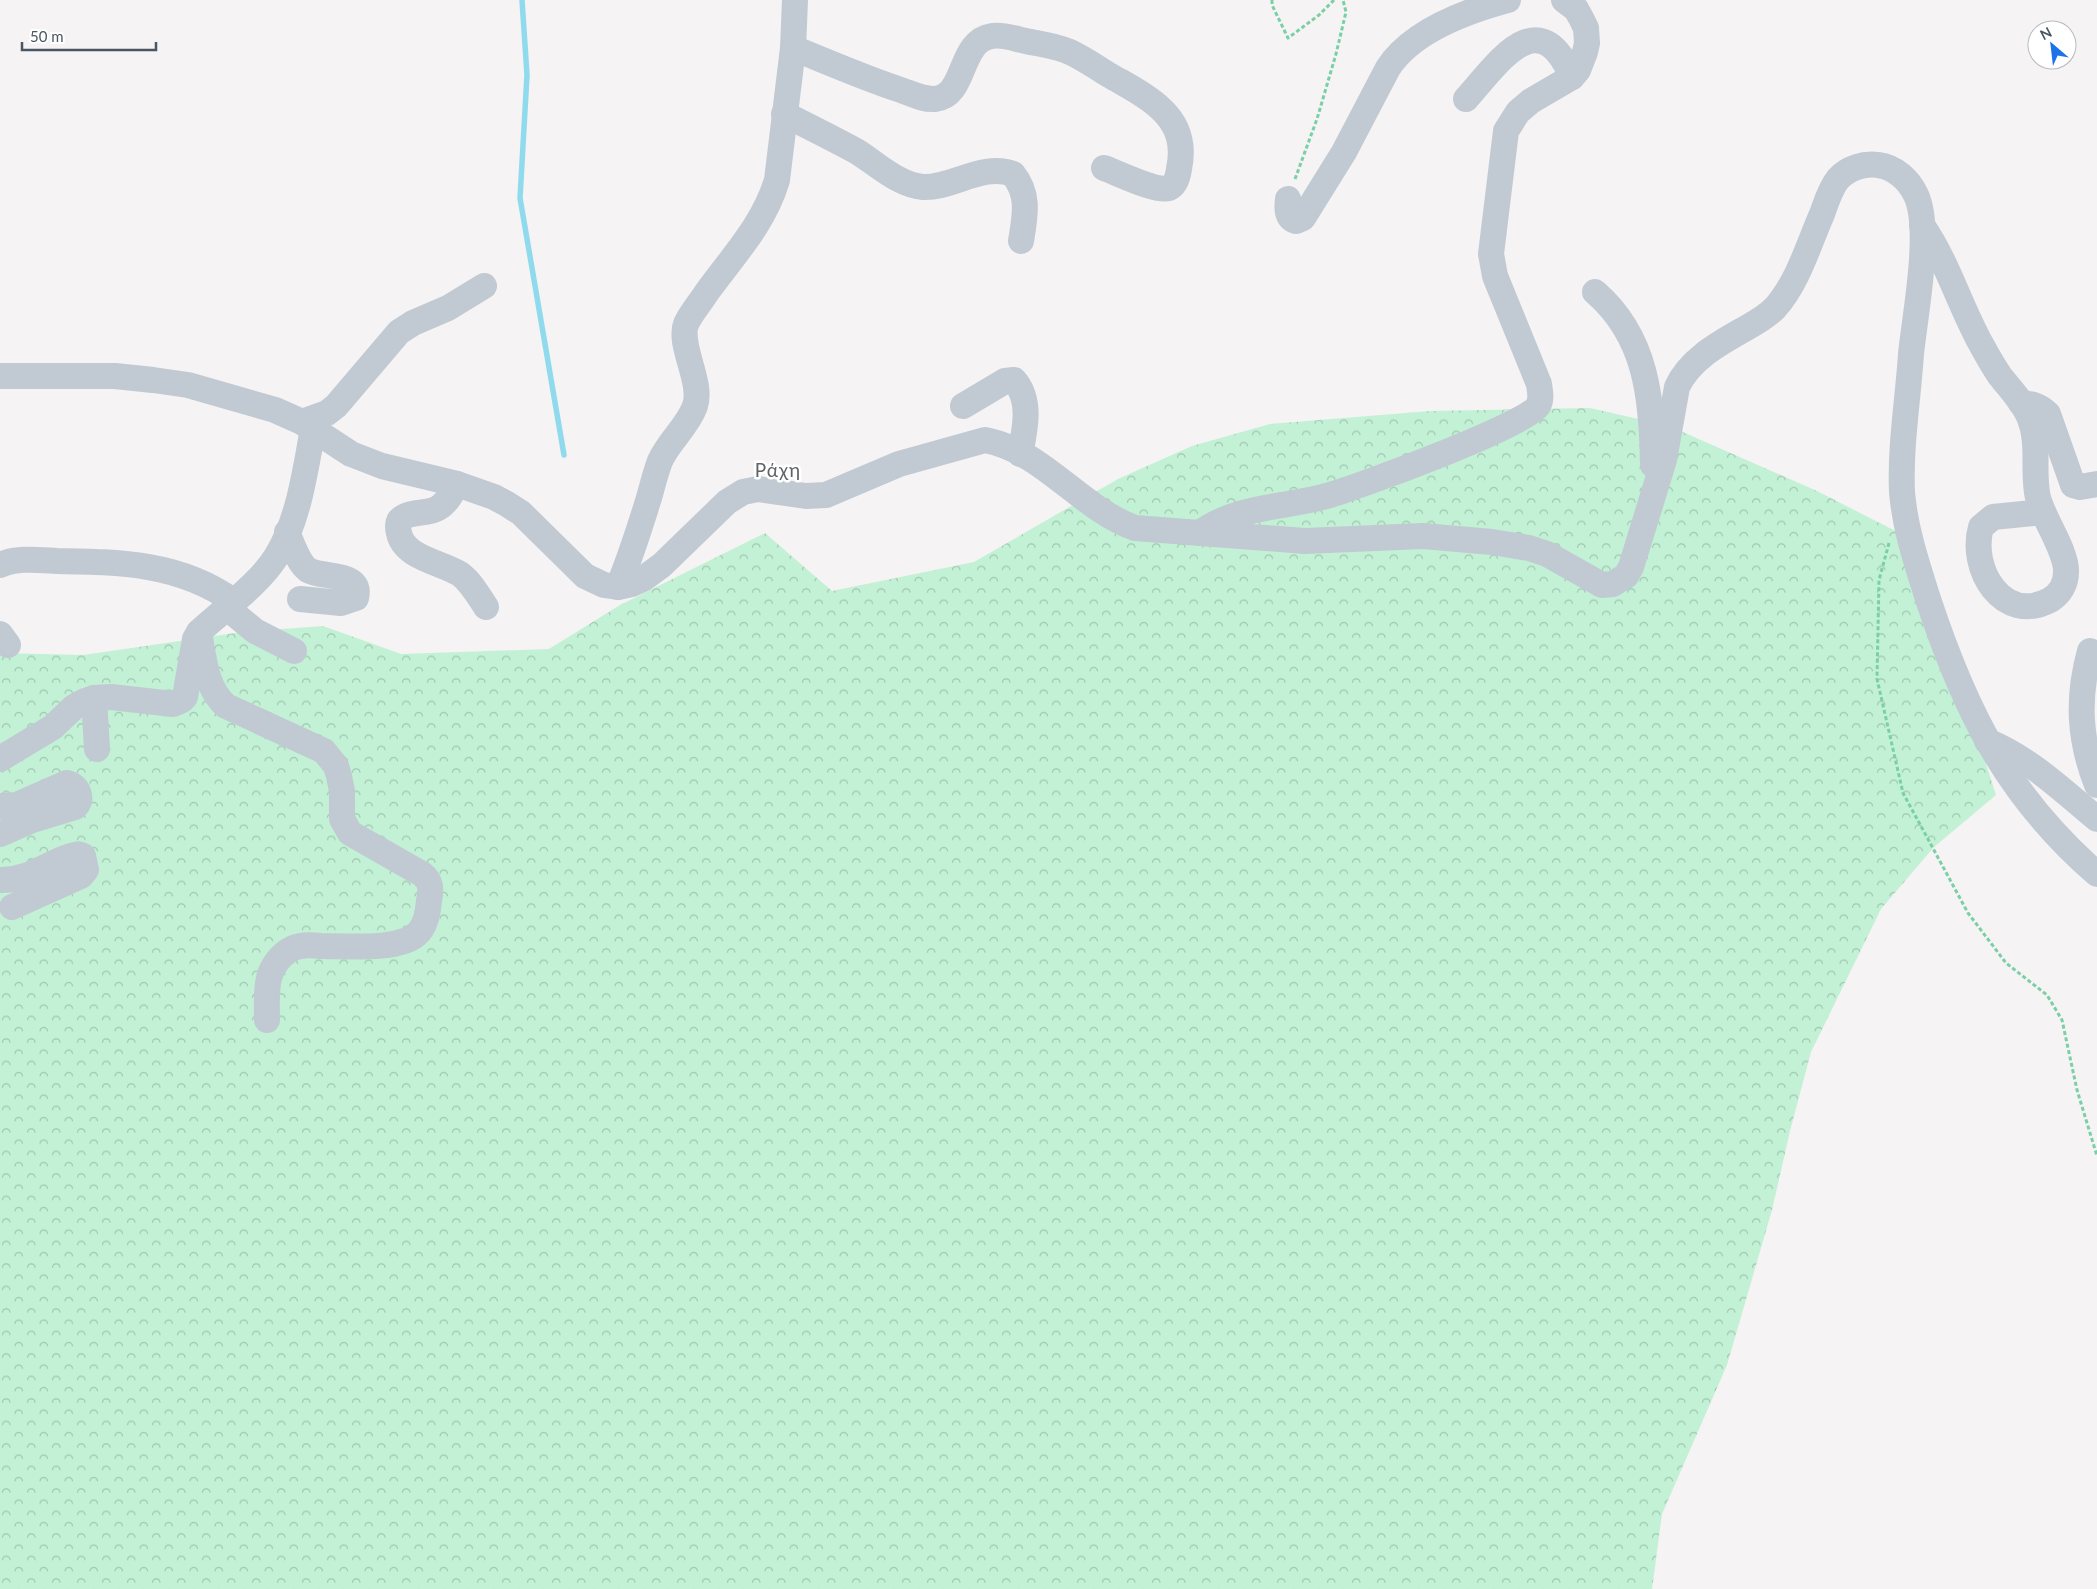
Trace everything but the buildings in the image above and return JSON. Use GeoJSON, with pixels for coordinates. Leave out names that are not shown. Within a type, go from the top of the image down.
{"type":"FeatureCollection","features":[{"type":"Feature","properties":{"kind":"street"},"geometry":{"type":"LineString","coordinates":[[618,587],[629,561],[661,460],[695,406],[695,380],[685,336],[685,327],[701,301],[744,245],[763,216],[771,200],[777,180],[793,48],[794,0]]}},
{"type":"Feature","properties":{"kind":"street"},"geometry":{"type":"LineString","coordinates":[[1288,199],[1290,217],[1296,221],[1303,218],[1344,152],[1388,68],[1408,44],[1423,34],[1463,16],[1508,0]]}},
{"type":"Feature","properties":{"kind":"street"},"geometry":{"type":"LineString","coordinates":[[1200,533],[1209,526],[1237,514],[1328,496],[1374,480],[1467,443],[1517,420],[1538,405],[1541,396],[1539,384],[1495,276],[1491,254],[1506,131],[1518,112],[1531,101],[1572,77],[1582,62],[1587,43],[1586,28],[1576,9],[1564,0]]}},
{"type":"Feature","properties":{"kind":"street"},"geometry":{"type":"LineString","coordinates":[[793,48],[864,78],[923,98],[934,99],[948,94],[953,88],[974,46],[988,37],[994,35],[1006,37],[1071,52],[1137,91],[1160,107],[1170,119],[1181,142],[1182,153],[1178,176],[1174,184],[1169,188],[1151,186],[1104,168]]}},
{"type":"Feature","properties":{"kind":"street"},"geometry":{"type":"LineString","coordinates":[[1466,99],[1508,53],[1526,40],[1542,40],[1554,45],[1561,53],[1572,77]]}},
{"type":"Feature","properties":{"kind":"street"},"geometry":{"type":"LineString","coordinates":[[784,114],[857,152],[902,180],[922,187],[985,173],[1002,172],[1012,174],[1021,187],[1026,202],[1021,241]]}},
{"type":"Feature","properties":{"kind":"street"},"geometry":{"type":"LineString","coordinates":[[0,376],[115,376],[153,380],[188,385],[275,410],[308,425],[351,454],[382,466],[456,484],[494,497],[522,513],[585,576],[604,585],[618,587],[632,584],[642,579],[662,565],[727,502],[743,492],[758,489],[806,496],[826,495],[899,464],[976,441],[994,442],[1020,454],[1057,478],[1110,517],[1122,524],[1136,528],[1305,541],[1423,536],[1492,542],[1529,548],[1547,554],[1570,565],[1596,583],[1606,585],[1626,576],[1631,567],[1664,460],[1677,387],[1682,376],[1707,353],[1766,316],[1775,308],[1793,281],[1830,194],[1838,180],[1857,166],[1868,164],[1882,165],[1893,169],[1910,185],[1917,197],[1922,225],[1921,270],[1902,446],[1902,491],[1906,522],[1922,579],[1962,690],[1987,741],[2006,773],[2025,799],[2071,852],[2097,874]]}},
{"type":"Feature","properties":{"kind":"street"},"geometry":{"type":"LineString","coordinates":[[1922,225],[1944,260],[1982,347],[2029,417],[2035,437],[2035,473],[2038,498],[2043,512]]}},
{"type":"Feature","properties":{"kind":"street"},"geometry":{"type":"LineString","coordinates":[[308,425],[336,406],[399,332],[412,323],[448,308],[484,286]]}},
{"type":"Feature","properties":{"kind":"street"},"geometry":{"type":"LineString","coordinates":[[1595,292],[1618,315],[1628,331],[1645,379],[1651,417],[1654,490]]}},
{"type":"Feature","properties":{"kind":"street"},"geometry":{"type":"LineString","coordinates":[[963,406],[1005,381],[1014,380],[1023,396],[1026,419],[1020,454]]}},
{"type":"Feature","properties":{"kind":"street"},"geometry":{"type":"LineString","coordinates":[[2021,403],[2041,407],[2048,414],[2073,484],[2080,488],[2097,484]]}},
{"type":"Feature","properties":{"kind":"street"},"geometry":{"type":"LineString","coordinates":[[0,759],[53,727],[74,708],[94,698],[111,697],[173,704],[182,700],[185,696],[192,646],[199,632],[264,572],[276,557],[288,532],[300,490],[308,425]]}},
{"type":"Feature","properties":{"kind":"street"},"geometry":{"type":"LineString","coordinates":[[456,484],[449,498],[438,509],[408,515],[399,521],[399,535],[404,545],[416,554],[447,566],[461,575],[475,590],[486,607]]}},
{"type":"Feature","properties":{"kind":"street"},"geometry":{"type":"LineString","coordinates":[[288,532],[305,567],[312,572],[346,579],[356,586],[356,598],[348,602],[300,599]]}},
{"type":"Feature","properties":{"kind":"street"},"geometry":{"type":"LineString","coordinates":[[0,565],[23,560],[134,564],[177,573],[216,589],[255,631],[294,651]]}},
{"type":"Feature","properties":{"kind":"street"},"geometry":{"type":"LineString","coordinates":[[199,632],[207,675],[218,699],[226,706],[324,751],[336,766],[342,792],[342,820],[350,834],[422,874],[428,880],[431,888],[424,925],[411,939],[398,944],[300,946],[288,951],[272,966],[269,977],[267,1020]]}},
{"type":"Feature","properties":{"kind":"street"},"geometry":{"type":"LineString","coordinates":[[2090,651],[2082,678],[2082,725],[2087,759],[2097,785]]}},
{"type":"Feature","properties":{"kind":"street"},"geometry":{"type":"LineString","coordinates":[[94,698],[97,749]]}},
{"type":"Feature","properties":{"kind":"street"},"geometry":{"type":"LineString","coordinates":[[1987,741],[2007,749],[2027,762],[2097,819]]}},
{"type":"Feature","properties":{"kind":"street"},"geometry":{"type":"LineString","coordinates":[[0,806],[17,805],[67,783],[72,784],[76,788],[80,800],[75,807],[32,820],[0,834]]}},
{"type":"Feature","properties":{"kind":"street"},"geometry":{"type":"LineString","coordinates":[[0,880],[16,879],[41,871],[74,855],[83,856],[86,870],[81,876],[12,906]]}},
{"type":"Feature","properties":{"kind":"path"},"geometry":{"type":"LineString","coordinates":[[1272,0],[1272,5],[1288,38],[1319,15],[1334,0]]}},
{"type":"Feature","properties":{"kind":"path"},"geometry":{"type":"LineString","coordinates":[[1288,199],[1317,119],[1336,54],[1346,12],[1343,0]]}},
{"type":"Feature","properties":{"kind":"path"},"geometry":{"type":"LineString","coordinates":[[1890,536],[1878,580],[1877,679],[1902,793],[1968,913],[2006,963],[2047,995],[2062,1020],[2077,1090],[2097,1156]]}},
{"type":"Feature","properties":{"kind":"green space"},"geometry":{"type":"Polygon","coordinates":[[[1590,408],[1669,426],[1817,491],[1919,543],[1940,621],[1996,795],[1934,847],[1881,909],[1811,1052],[1772,1210],[1727,1365],[1662,1514],[1652,1589],[0,1589],[0,653],[83,655],[242,632],[323,626],[401,654],[549,649],[620,605],[765,533],[832,591],[974,562],[1118,479],[1192,446],[1270,424],[1430,411],[1590,408]]]}},
{"type":"Feature","properties":{"kind":"waterway"},"geometry":{"type":"LineString","coordinates":[[522,0],[527,75],[520,198],[564,455]]}},
{"type":"Feature","properties":{"kind":"district","name":"Ράχη"},"geometry":{"type":"Point","coordinates":[778,470]}}]}
